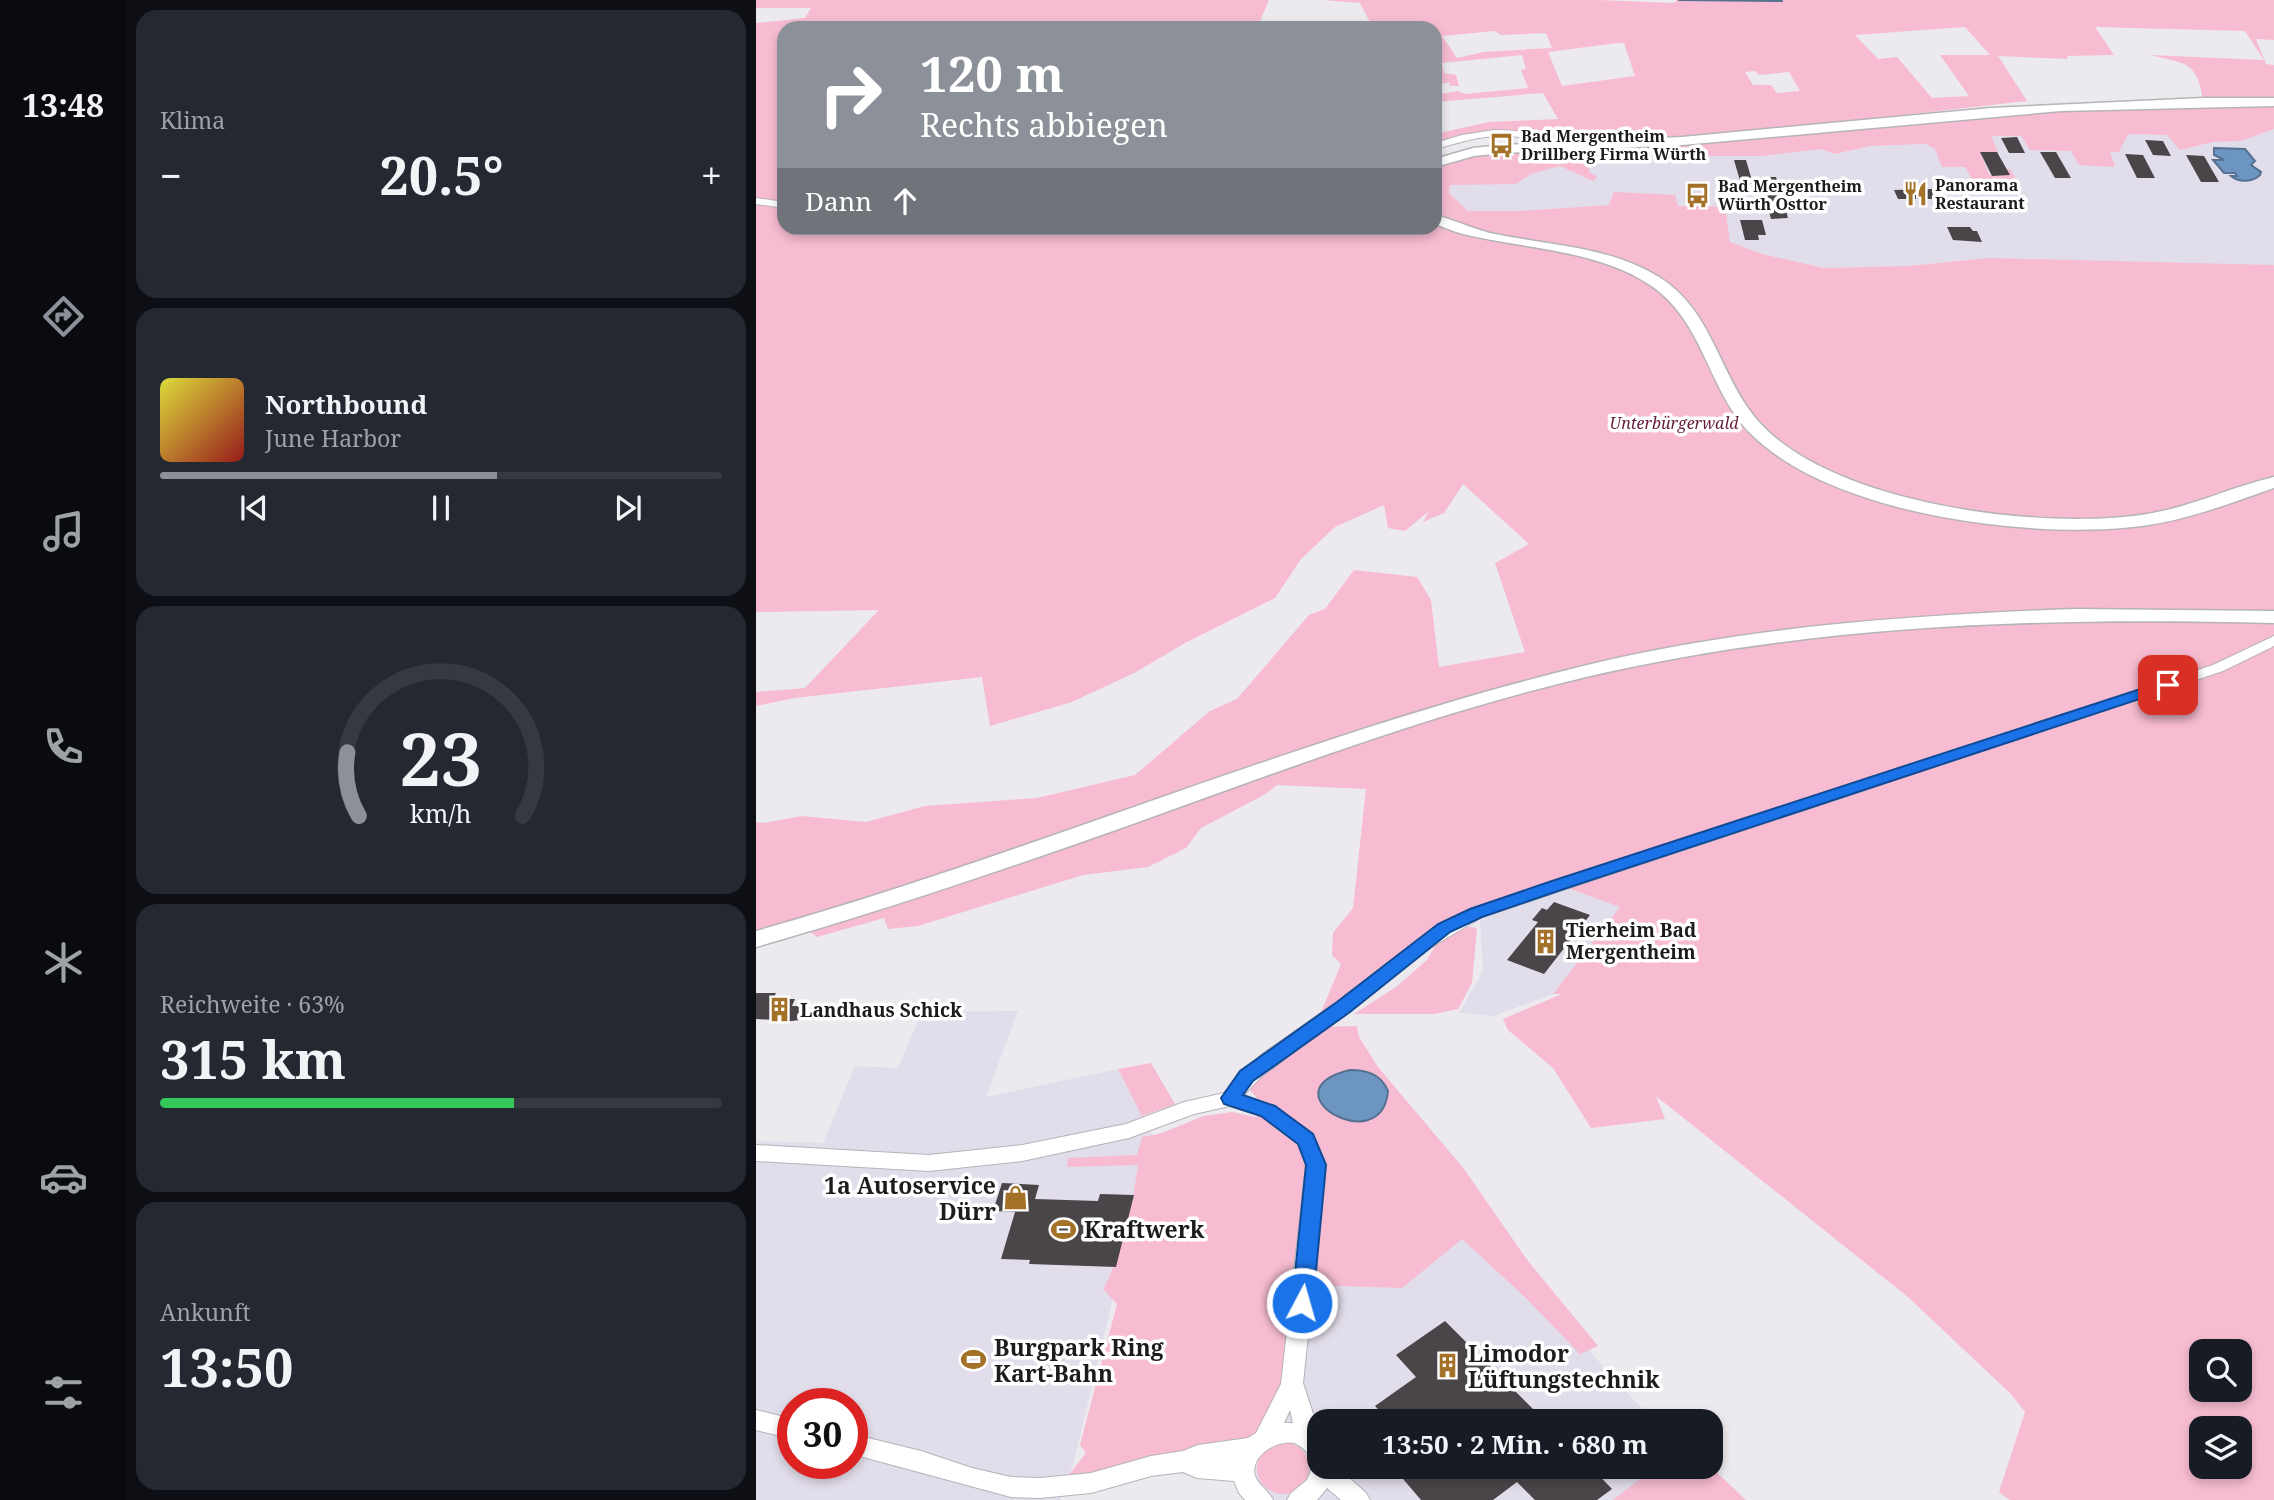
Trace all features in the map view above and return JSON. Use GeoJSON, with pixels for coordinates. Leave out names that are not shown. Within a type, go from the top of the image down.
{"type":"FeatureCollection","features":[{"type":"Feature","properties":{"kind":"main road"},"geometry":{"type":"LineString","coordinates":[[1442,161],[1473,152],[1705,139],[1962,112],[2136,101],[2274,102]]}},
{"type":"Feature","properties":{"kind":"main road"},"geometry":{"type":"LineString","coordinates":[[1442,221],[1474,232],[1625,266],[1654,281],[1682,302],[1700,324],[1725,386],[1757,429],[1808,464],[1889,498],[1979,517],[2025,523],[2088,524],[2128,522],[2172,515],[2274,482]]}},
{"type":"Feature","properties":{"kind":"main road"},"geometry":{"type":"LineString","coordinates":[[756,939],[884,904],[1385,729],[1489,696],[1615,665],[1746,640],[1865,625],[1984,616],[2139,612],[2274,617]]}},
{"type":"Feature","properties":{"kind":"street"},"geometry":{"type":"LineString","coordinates":[[1442,144],[1502,134],[1533,137],[1550,146]]}},
{"type":"Feature","properties":{"kind":"street"},"geometry":{"type":"LineString","coordinates":[[756,201],[777,204]]}},
{"type":"Feature","properties":{"kind":"street"},"geometry":{"type":"LineString","coordinates":[[1230,1098],[1246,1076],[1444,928],[1476,913],[2218,668],[2274,640]]}},
{"type":"Feature","properties":{"kind":"street"},"geometry":{"type":"LineString","coordinates":[[756,1153],[929,1163],[1022,1153],[1129,1131],[1191,1107],[1230,1098],[1268,1111],[1306,1140],[1316,1165],[1292,1384],[1276,1422],[1259,1443],[1251,1491],[1186,1461]]}},
{"type":"Feature","properties":{"kind":"street"},"geometry":{"type":"LineString","coordinates":[[1292,1384],[1298,1393],[1299,1412],[1307,1430]]}},
{"type":"Feature","properties":{"kind":"street"},"geometry":{"type":"LineString","coordinates":[[756,1420],[777,1425]]}},
{"type":"Feature","properties":{"kind":"street"},"geometry":{"type":"LineString","coordinates":[[868,1448],[1011,1488],[1091,1483],[1151,1466],[1186,1461],[1198,1455],[1259,1443],[1287,1432],[1307,1447]]}},
{"type":"Feature","properties":{"kind":"street"},"geometry":{"type":"LineString","coordinates":[[1311,1498],[1315,1479]]}},
{"type":"Feature","properties":{"kind":"street"},"geometry":{"type":"LineString","coordinates":[[1339,1479],[1358,1500]]}},
{"type":"Feature","properties":{"kind":"shaded area"},"geometry":{"type":"Polygon","coordinates":[[[2274,129],[2274,274],[1973,259],[1908,266],[1824,268],[1762,254],[1730,242],[1678,206],[1609,205],[1519,211],[1468,211],[1449,193],[1449,185],[1529,173],[1569,164],[1589,154],[1821,149],[1835,154],[1871,146],[1926,144],[1935,149],[1997,151],[1990,136],[2021,136],[2030,150],[2072,151],[2115,167],[2109,152],[2128,134],[2168,135],[2180,150],[2213,142],[2241,141],[2274,129]]]}},
{"type":"Feature","properties":{"kind":"shaded area"},"geometry":{"type":"Polygon","coordinates":[[[1565,887],[1621,907],[1553,994],[1493,1016],[1459,1013],[1483,971],[1480,920],[1565,887]]]}},
{"type":"Feature","properties":{"kind":"shaded area"},"geometry":{"type":"Polygon","coordinates":[[[1018,1011],[986,1097],[1118,1069],[1152,1135],[1074,1461],[1060,1500],[756,1500],[756,1141],[823,1143],[855,1066],[898,1068],[922,1012],[1018,1011]]]}},
{"type":"Feature","properties":{"kind":"shaded area"},"geometry":{"type":"Polygon","coordinates":[[[1490,1219],[1603,1367],[1643,1409],[1307,1409],[1307,1479],[1654,1479],[1628,1500],[1251,1500],[1293,1256],[1490,1219]]]}},
{"type":"Feature","properties":{"kind":"green space","name":"Unterbürgerwald"},"geometry":{"type":"Polygon","coordinates":[[[756,0],[1269,0],[1260,21],[777,21],[777,235],[1442,235],[1442,155],[1524,151],[1559,165],[1550,146],[1535,141],[1493,136],[1442,145],[1442,132],[1489,122],[1558,119],[1543,93],[1442,101],[1442,94],[1458,91],[1465,94],[1528,88],[1521,70],[1526,69],[1522,55],[1442,63],[1442,36],[1442,21],[1369,21],[1360,3],[1323,0],[1598,0],[1674,3],[1677,0],[2274,0],[2274,40],[2256,39],[2266,64],[2274,65],[2274,129],[2241,141],[2213,142],[2180,150],[2167,135],[2128,134],[2119,152],[2110,152],[2115,167],[2079,165],[2071,151],[2030,150],[2021,136],[1991,136],[1998,152],[1980,152],[1989,175],[2009,175],[2006,169],[2010,169],[2018,183],[1974,182],[1965,167],[1942,167],[1935,149],[1926,144],[1871,146],[1834,154],[1821,149],[1762,156],[1684,156],[1681,152],[1590,154],[1589,172],[1597,177],[1593,181],[1560,166],[1531,174],[1516,184],[1450,185],[1449,193],[1468,211],[1519,211],[1609,205],[1614,192],[1675,195],[1678,206],[1725,207],[1730,242],[1762,254],[1824,268],[1908,266],[1988,258],[2274,265],[2274,1500],[2010,1500],[1999,1492],[2025,1412],[2011,1394],[1908,1297],[1656,1096],[1665,1119],[1591,1128],[1553,1068],[1508,1030],[1503,1019],[1562,994],[1553,994],[1620,907],[1565,887],[1444,928],[1317,1027],[1357,1026],[1359,1037],[1378,1067],[1464,1169],[1528,1261],[1598,1346],[1580,1354],[1526,1298],[1462,1239],[1402,1288],[1305,1285],[1292,1384],[1265,1438],[1060,1486],[1086,1453],[1080,1445],[1117,1304],[1103,1289],[1119,1248],[1124,1205],[1132,1205],[1138,1165],[1067,1167],[1068,1158],[1137,1155],[1142,1137],[1159,1134],[1204,1116],[1232,1112],[1256,1117],[1268,1111],[1250,1090],[1254,1078],[1315,1027],[1341,964],[1332,955],[1333,933],[1353,908],[1366,789],[1277,785],[1264,795],[1201,828],[1186,848],[1148,867],[1083,875],[918,926],[888,929],[884,918],[817,937],[809,931],[756,945],[756,822],[802,816],[866,822],[925,806],[1037,798],[1135,775],[1210,711],[1237,699],[1309,615],[1325,609],[1354,570],[1417,577],[1431,600],[1439,667],[1525,652],[1495,563],[1529,544],[1463,484],[1444,513],[1423,522],[1429,511],[1405,531],[1388,528],[1384,505],[1335,527],[1301,559],[1275,598],[1185,643],[1136,672],[1072,702],[990,726],[982,677],[795,698],[756,706],[756,692],[805,688],[879,610],[756,612],[756,23],[805,18],[811,8],[756,8],[756,0]],[[1965,27],[1855,35],[1878,59],[1897,57],[1932,98],[1969,96],[1940,55],[1990,55],[1965,27]],[[2095,27],[2114,55],[2067,56],[2068,59],[1998,56],[2027,101],[1777,129],[2002,109],[2203,100],[2193,71],[2181,63],[2150,55],[2264,60],[2245,31],[2095,27]],[[1495,31],[1442,36],[1457,58],[1483,52],[1552,48],[1546,33],[1501,35],[1495,31]],[[1624,43],[1548,52],[1562,86],[1635,76],[1624,43]],[[1755,71],[1745,72],[1753,85],[1771,85],[1777,93],[1800,91],[1789,72],[1759,75],[1755,71]]]}},
{"type":"Feature","properties":{"kind":"green space"},"geometry":{"type":"Polygon","coordinates":[[[1442,63],[1444,73],[1456,75],[1459,86],[1450,86],[1449,82],[1442,84],[1442,63]]]}},
{"type":"Feature","properties":{"kind":"green space"},"geometry":{"type":"Polygon","coordinates":[[[1464,926],[1477,928],[1472,983],[1458,1009],[1434,1014],[1354,1014],[1396,987],[1427,960],[1439,939],[1464,926]]]}},
{"type":"Feature","properties":{"kind":"green space"},"geometry":{"type":"Polygon","coordinates":[[[1151,1063],[1175,1104],[1142,1116],[1118,1069],[1151,1063]]]}},
{"type":"Feature","properties":{"kind":"green space"},"geometry":{"type":"Polygon","coordinates":[[[1283,1442],[1293,1444],[1307,1458],[1307,1478],[1301,1486],[1293,1492],[1283,1494],[1273,1492],[1265,1486],[1259,1478],[1257,1468],[1259,1458],[1265,1450],[1273,1444],[1283,1442]]]}},
{"type":"Feature","properties":{"kind":"green space"},"geometry":{"type":"Polygon","coordinates":[[[1723,1478],[1746,1500],[1613,1500],[1640,1479],[1723,1478]]]}},
{"type":"Feature","properties":{"kind":"water"},"geometry":{"type":"Polygon","coordinates":[[[2214,148],[2245,149],[2255,161],[2251,165],[2261,172],[2260,175],[2242,181],[2231,176],[2237,176],[2235,173],[2224,173],[2213,160],[2224,160],[2214,155],[2214,148]]]}},
{"type":"Feature","properties":{"kind":"water"},"geometry":{"type":"Polygon","coordinates":[[[1350,1070],[1373,1074],[1382,1081],[1388,1091],[1381,1111],[1367,1120],[1350,1121],[1334,1115],[1322,1104],[1318,1092],[1326,1080],[1350,1070]]]}},
{"type":"Feature","properties":{"kind":"building"},"geometry":{"type":"Polygon","coordinates":[[[2017,137],[2025,153],[2009,153],[2001,138],[2017,137]]]}},
{"type":"Feature","properties":{"kind":"building"},"geometry":{"type":"Polygon","coordinates":[[[2145,140],[2163,141],[2171,156],[2153,155],[2145,140]]]}},
{"type":"Feature","properties":{"kind":"building"},"geometry":{"type":"Polygon","coordinates":[[[1980,152],[1997,152],[2010,175],[1992,176],[1980,152]]]}},
{"type":"Feature","properties":{"kind":"building"},"geometry":{"type":"Polygon","coordinates":[[[2040,152],[2056,152],[2071,178],[2055,178],[2040,152]]]}},
{"type":"Feature","properties":{"kind":"building"},"geometry":{"type":"Polygon","coordinates":[[[2125,154],[2143,155],[2155,178],[2137,178],[2125,154]]]}},
{"type":"Feature","properties":{"kind":"building"},"geometry":{"type":"Polygon","coordinates":[[[2186,155],[2204,156],[2219,182],[2201,182],[2186,155]]]}},
{"type":"Feature","properties":{"kind":"building"},"geometry":{"type":"Polygon","coordinates":[[[1734,160],[1746,160],[1753,184],[1741,184],[1734,160]]]}},
{"type":"Feature","properties":{"kind":"building"},"geometry":{"type":"Polygon","coordinates":[[[1760,177],[1776,177],[1788,218],[1771,219],[1760,177]]]}},
{"type":"Feature","properties":{"kind":"building","name":"Panorama Restaurant"},"geometry":{"type":"Polygon","coordinates":[[[1933,189],[1937,199],[1898,199],[1894,190],[1933,189]]]}},
{"type":"Feature","properties":{"kind":"building"},"geometry":{"type":"Polygon","coordinates":[[[1740,220],[1762,220],[1766,235],[1758,235],[1759,240],[1745,240],[1740,220]]]}},
{"type":"Feature","properties":{"kind":"building"},"geometry":{"type":"Polygon","coordinates":[[[1947,227],[1970,227],[1977,231],[1982,242],[1953,240],[1947,227]]]}},
{"type":"Feature","properties":{"kind":"building","name":"Tierheim Bad Mergentheim"},"geometry":{"type":"Polygon","coordinates":[[[1554,902],[1590,915],[1544,974],[1507,960],[1538,922],[1532,920],[1542,908],[1547,910],[1554,902]]]}},
{"type":"Feature","properties":{"kind":"building","name":"Landhaus Schick"},"geometry":{"type":"Polygon","coordinates":[[[756,993],[776,993],[773,999],[795,999],[792,1006],[805,1006],[800,1020],[775,1023],[776,1020],[756,1019],[756,993]]]}},
{"type":"Feature","properties":{"kind":"building","name":"Kraftwerk"},"geometry":{"type":"Polygon","coordinates":[[[1002,1183],[1039,1185],[1035,1199],[1098,1201],[1100,1194],[1134,1195],[1116,1267],[1029,1264],[1030,1260],[1001,1259],[1015,1212],[993,1211],[1002,1183]]]}},
{"type":"Feature","properties":{"kind":"building","name":"Limodor Lüftungstechnik"},"geometry":{"type":"Polygon","coordinates":[[[1445,1321],[1533,1409],[1378,1409],[1375,1406],[1416,1377],[1396,1355],[1445,1321]]]}},
{"type":"Feature","properties":{"kind":"building"},"geometry":{"type":"Polygon","coordinates":[[[1403,1479],[1602,1479],[1612,1489],[1597,1500],[1535,1500],[1517,1482],[1493,1500],[1421,1500],[1403,1479]]]}},
{"type":"Feature","properties":{"kind":"waterway"},"geometry":{"type":"LineString","coordinates":[[1679,0],[1782,1]]}},
{"type":"Feature","properties":{"kind":"place","name":"Bad Mergentheim Drillberg Firma Würth"},"geometry":{"type":"Point","coordinates":[1501,145]}},
{"type":"Feature","properties":{"kind":"place","name":"Panorama Restaurant"},"geometry":{"type":"Point","coordinates":[1915,194]}},
{"type":"Feature","properties":{"kind":"place","name":"Bad Mergentheim Würth Osttor"},"geometry":{"type":"Point","coordinates":[1698,195]}},
{"type":"Feature","properties":{"kind":"place","name":"Tierheim Bad Mergentheim"},"geometry":{"type":"Point","coordinates":[1546,941]}},
{"type":"Feature","properties":{"kind":"place","name":"Landhaus Schick"},"geometry":{"type":"Point","coordinates":[780,1010]}},
{"type":"Feature","properties":{"kind":"place","name":"1a Autoservice Dürr"},"geometry":{"type":"Point","coordinates":[1016,1198]}},
{"type":"Feature","properties":{"kind":"place","name":"Kraftwerk"},"geometry":{"type":"Point","coordinates":[1064,1229]}},
{"type":"Feature","properties":{"kind":"place","name":"Burgpark Ring Kart-Bahn"},"geometry":{"type":"Point","coordinates":[974,1360]}},
{"type":"Feature","properties":{"kind":"place","name":"Limodor Lüftungstechnik"},"geometry":{"type":"Point","coordinates":[1448,1366]}},
{"type":"Feature","properties":{"kind":"route"},"geometry":{"type":"LineString","coordinates":[[1302,1303],[1316,1165],[1306,1140],[1268,1111],[1230,1098],[1246,1076],[1344,1007],[1444,928],[1476,913],[1555,886],[2168,685]]}}]}
